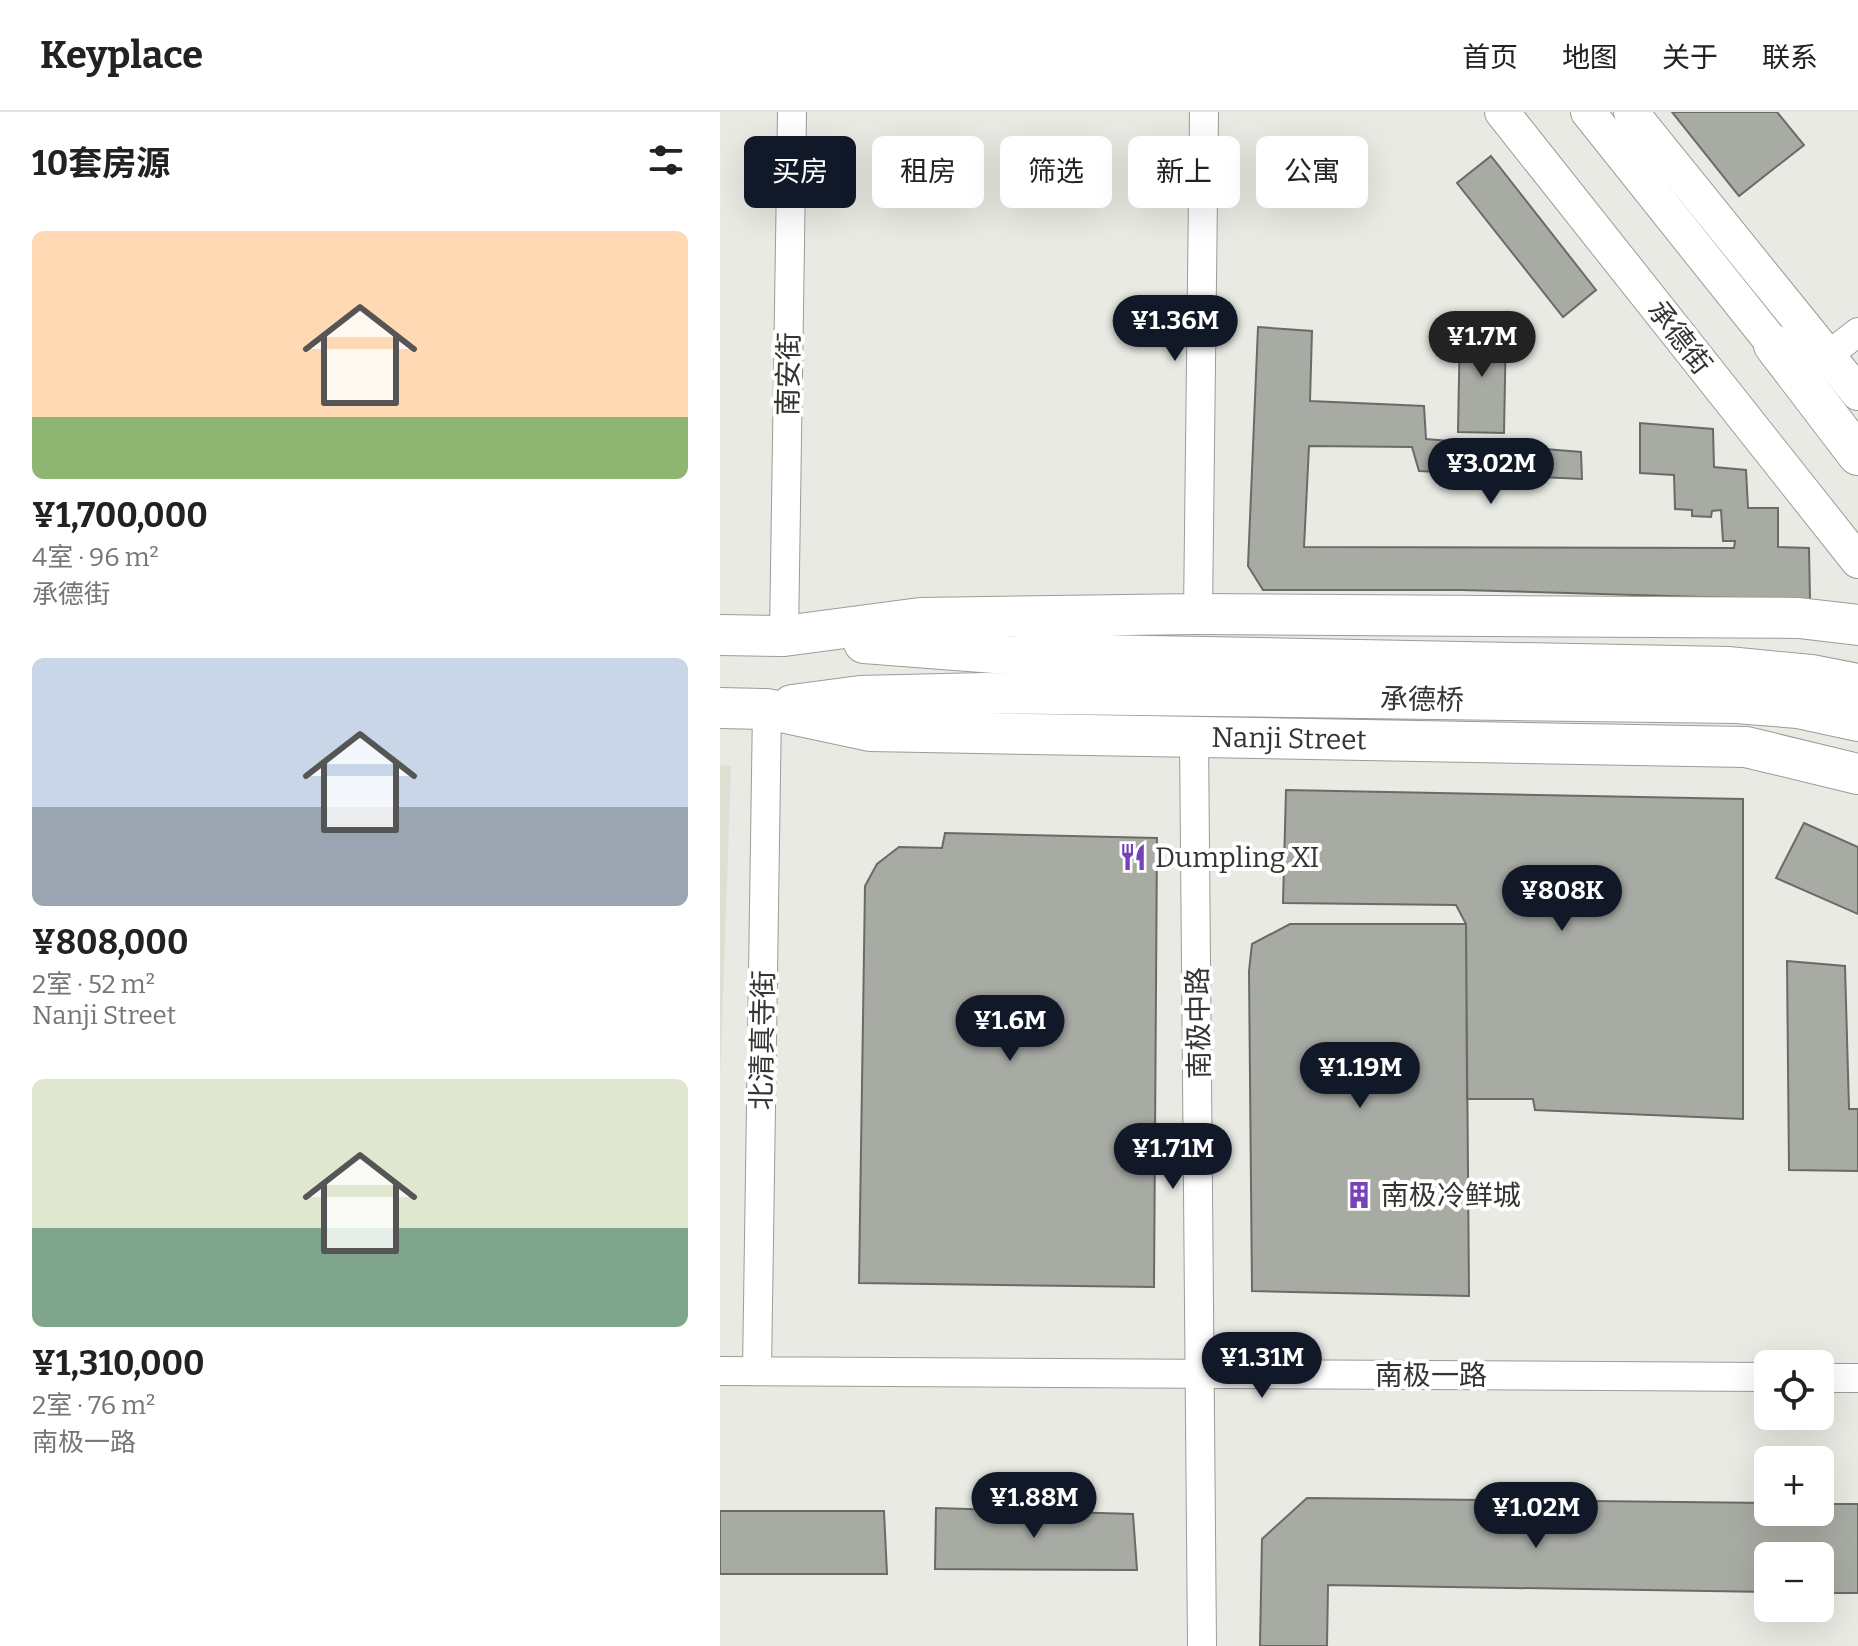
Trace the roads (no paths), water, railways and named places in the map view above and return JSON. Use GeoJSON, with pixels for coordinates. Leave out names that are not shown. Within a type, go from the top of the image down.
{"type":"FeatureCollection","features":[{"type":"Feature","properties":{"kind":"highway"},"geometry":{"type":"LineString","coordinates":[[1774,345],[1858,455]]}},
{"type":"Feature","properties":{"kind":"highway"},"geometry":{"type":"LineString","coordinates":[[720,635],[784,636],[920,618],[1198,614],[1799,618],[1858,625]]}},
{"type":"Feature","properties":{"kind":"highway","name":"承德桥"},"geometry":{"type":"LineString","coordinates":[[784,636],[995,653],[1728,667],[1811,675],[1858,684]]}},
{"type":"Feature","properties":{"kind":"highway","name":"承德桥"},"geometry":{"type":"LineString","coordinates":[[767,709],[860,696],[985,693],[1736,703],[1798,708],[1858,721]]}},
{"type":"Feature","properties":{"kind":"highway","name":"Nanji Street"},"geometry":{"type":"LineString","coordinates":[[720,708],[767,709],[870,731],[1746,747],[1858,774]]}},
{"type":"Feature","properties":{"kind":"main road","name":"承德街"},"geometry":{"type":"LineString","coordinates":[[1502,112],[1858,561]]}},
{"type":"Feature","properties":{"kind":"main road"},"geometry":{"type":"LineString","coordinates":[[1588,112],[1774,345]]}},
{"type":"Feature","properties":{"kind":"main road"},"geometry":{"type":"LineString","coordinates":[[1631,112],[1858,393]]}},
{"type":"Feature","properties":{"kind":"street","name":"南安街"},"geometry":{"type":"LineString","coordinates":[[784,636],[792,112]]}},
{"type":"Feature","properties":{"kind":"street"},"geometry":{"type":"LineString","coordinates":[[1198,614],[1204,112]]}},
{"type":"Feature","properties":{"kind":"street"},"geometry":{"type":"LineString","coordinates":[[1827,356],[1858,332]]}},
{"type":"Feature","properties":{"kind":"street","name":"北清真寺街"},"geometry":{"type":"LineString","coordinates":[[757,1371],[767,709]]}},
{"type":"Feature","properties":{"kind":"street","name":"南极中路"},"geometry":{"type":"LineString","coordinates":[[1194,736],[1202,1646]]}},
{"type":"Feature","properties":{"kind":"street","name":"南极一路"},"geometry":{"type":"LineString","coordinates":[[720,1371],[1754,1377]]}},
{"type":"Feature","properties":{"kind":"street"},"geometry":{"type":"LineString","coordinates":[[1834,1378],[1858,1378]]}},
{"type":"Feature","properties":{"kind":"place","name":"Dumpling XI"},"geometry":{"type":"Point","coordinates":[1133,857]}},
{"type":"Feature","properties":{"kind":"place","name":"南极冷鲜城"},"geometry":{"type":"Point","coordinates":[1359,1195]}}]}
